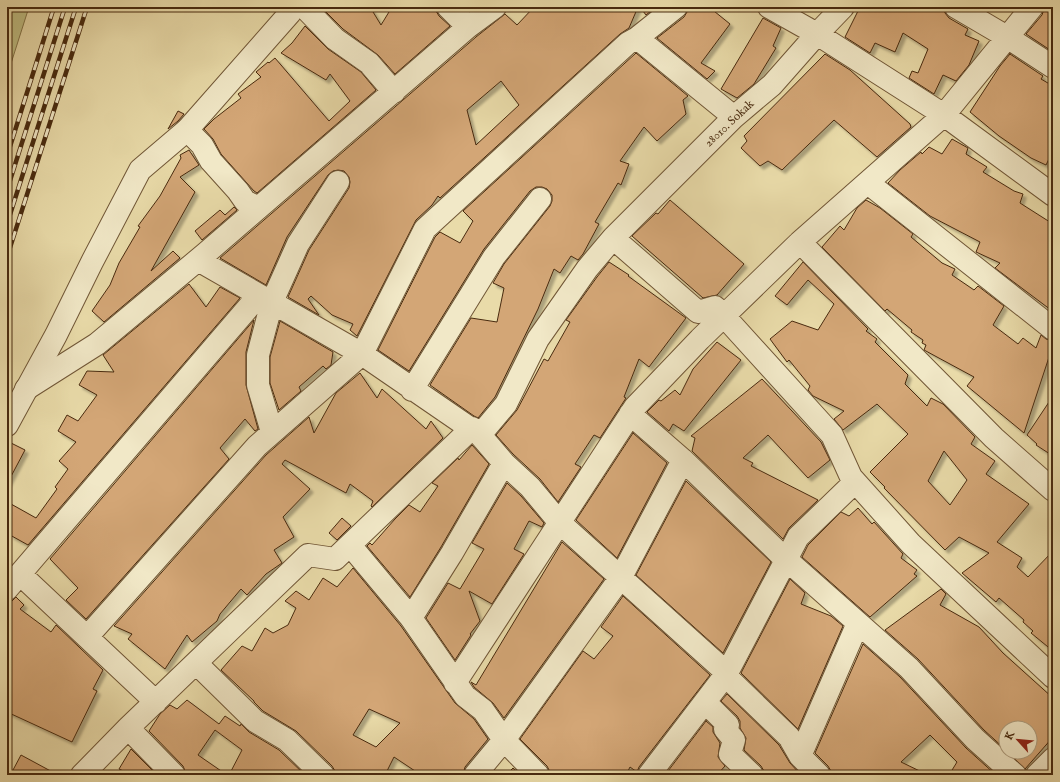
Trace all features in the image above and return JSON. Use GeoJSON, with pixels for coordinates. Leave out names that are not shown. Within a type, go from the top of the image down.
{"type":"FeatureCollection","features":[{"type":"Feature","properties":{"kind":"street"},"geometry":{"type":"LineString","coordinates":[[448,7],[468,27]]}},
{"type":"Feature","properties":{"kind":"street"},"geometry":{"type":"LineString","coordinates":[[26,389],[97,344],[198,260],[468,27],[495,7]]}},
{"type":"Feature","properties":{"kind":"street"},"geometry":{"type":"LineString","coordinates":[[87,636],[257,446],[362,354],[425,229],[628,43],[637,38],[676,7]]}},
{"type":"Feature","properties":{"kind":"street"},"geometry":{"type":"LineString","coordinates":[[769,7],[817,34],[944,115],[1053,195]]}},
{"type":"Feature","properties":{"kind":"street","name":"28010. Sokak"},"geometry":{"type":"LineString","coordinates":[[196,663],[308,556],[335,559],[506,404],[538,339],[587,269],[614,238],[734,117],[772,85],[843,7]]}},
{"type":"Feature","properties":{"kind":"street"},"geometry":{"type":"LineString","coordinates":[[956,7],[1007,37],[1053,67]]}},
{"type":"Feature","properties":{"kind":"street"},"geometry":{"type":"LineString","coordinates":[[455,683],[635,407],[724,316],[800,242],[944,115],[1032,7]]}},
{"type":"Feature","properties":{"kind":"street"},"geometry":{"type":"LineString","coordinates":[[7,425],[56,335],[140,170],[187,130],[296,9],[369,63],[394,92]]}},
{"type":"Feature","properties":{"kind":"street"},"geometry":{"type":"LineString","coordinates":[[637,38],[734,117]]}},
{"type":"Feature","properties":{"kind":"street"},"geometry":{"type":"LineString","coordinates":[[187,130],[202,145],[211,161],[245,201],[258,208]]}},
{"type":"Feature","properties":{"kind":"street"},"geometry":{"type":"LineString","coordinates":[[156,702],[87,636],[14,582],[265,298],[338,182]]}},
{"type":"Feature","properties":{"kind":"street"},"geometry":{"type":"LineString","coordinates":[[868,183],[1053,329]]}},
{"type":"Feature","properties":{"kind":"street"},"geometry":{"type":"LineString","coordinates":[[412,390],[494,257],[540,199]]}},
{"type":"Feature","properties":{"kind":"street"},"geometry":{"type":"LineString","coordinates":[[614,238],[698,312],[715,307],[832,435],[851,477],[911,544],[1053,677]]}},
{"type":"Feature","properties":{"kind":"street"},"geometry":{"type":"LineString","coordinates":[[800,242],[994,438],[1053,490]]}},
{"type":"Feature","properties":{"kind":"street"},"geometry":{"type":"LineString","coordinates":[[198,260],[362,354],[412,390],[476,432],[504,464],[530,487],[560,523],[727,673],[731,681],[789,737],[800,756],[819,775]]}},
{"type":"Feature","properties":{"kind":"street"},"geometry":{"type":"LineString","coordinates":[[265,298],[258,355],[258,386],[272,432]]}},
{"type":"Feature","properties":{"kind":"street"},"geometry":{"type":"LineString","coordinates":[[630,414],[683,460],[786,559],[909,668],[975,739],[1015,775]]}},
{"type":"Feature","properties":{"kind":"street"},"geometry":{"type":"LineString","coordinates":[[475,775],[504,740],[620,577],[683,460]]}},
{"type":"Feature","properties":{"kind":"street"},"geometry":{"type":"LineString","coordinates":[[411,618],[452,553],[504,464]]}},
{"type":"Feature","properties":{"kind":"street"},"geometry":{"type":"LineString","coordinates":[[649,775],[727,673],[798,537],[855,482]]}},
{"type":"Feature","properties":{"kind":"street"},"geometry":{"type":"LineString","coordinates":[[350,545],[411,618],[465,696],[483,710],[504,740],[538,775]]}},
{"type":"Feature","properties":{"kind":"street"},"geometry":{"type":"LineString","coordinates":[[800,756],[858,623]]}},
{"type":"Feature","properties":{"kind":"street"},"geometry":{"type":"LineString","coordinates":[[82,775],[128,728],[196,663],[255,721],[287,740],[323,775]]}},
{"type":"Feature","properties":{"kind":"street"},"geometry":{"type":"LineString","coordinates":[[705,702],[728,725],[726,729],[734,740],[730,754],[752,775]]}},
{"type":"Feature","properties":{"kind":"street"},"geometry":{"type":"LineString","coordinates":[[128,728],[174,775]]}},
{"type":"Feature","properties":{"kind":"street"},"geometry":{"type":"LineString","coordinates":[[1036,775],[1053,759]]}},
{"type":"Feature","properties":{"kind":"shaded area"},"geometry":{"type":"Polygon","coordinates":[[[7,7],[29,7],[7,76],[7,7]]]}},
{"type":"Feature","properties":{"kind":"building"},"geometry":{"type":"Polygon","coordinates":[[[321,7],[370,7],[381,25],[392,7],[436,7],[436,11],[439,16],[450,26],[395,74],[378,55],[343,29],[321,7]]]}},
{"type":"Feature","properties":{"kind":"building"},"geometry":{"type":"Polygon","coordinates":[[[534,7],[638,7],[629,28],[620,34],[440,198],[438,196],[432,205],[416,220],[357,336],[350,330],[353,324],[332,315],[311,296],[308,299],[319,315],[288,297],[309,250],[349,188],[349,177],[344,171],[333,171],[328,175],[287,237],[266,285],[220,258],[476,37],[505,14],[517,25],[534,7]],[[501,81],[467,110],[476,145],[519,105],[501,81]]]}},
{"type":"Feature","properties":{"kind":"building"},"geometry":{"type":"Polygon","coordinates":[[[640,7],[656,7],[646,15],[640,7]]]}},
{"type":"Feature","properties":{"kind":"building"},"geometry":{"type":"Polygon","coordinates":[[[688,7],[709,7],[730,24],[701,63],[715,71],[707,79],[657,38],[684,17],[688,7]]]}},
{"type":"Feature","properties":{"kind":"building"},"geometry":{"type":"Polygon","coordinates":[[[860,7],[944,7],[945,13],[949,18],[968,29],[965,35],[979,41],[969,65],[956,81],[943,75],[934,94],[909,78],[912,71],[918,73],[928,49],[903,33],[895,52],[875,43],[870,53],[845,37],[860,7]]]}},
{"type":"Feature","properties":{"kind":"building"},"geometry":{"type":"Polygon","coordinates":[[[1044,9],[1053,14],[1053,52],[1026,34],[1042,15],[1044,9]]]}},
{"type":"Feature","properties":{"kind":"building"},"geometry":{"type":"Polygon","coordinates":[[[763,18],[781,28],[773,46],[776,48],[754,84],[737,98],[721,89],[763,18]]]}},
{"type":"Feature","properties":{"kind":"building"},"geometry":{"type":"Polygon","coordinates":[[[305,26],[328,49],[361,72],[376,90],[257,193],[221,154],[213,139],[204,129],[214,119],[241,98],[238,94],[261,77],[256,72],[275,58],[329,121],[350,101],[330,74],[326,80],[281,53],[292,43],[305,26]]]}},
{"type":"Feature","properties":{"kind":"building"},"geometry":{"type":"Polygon","coordinates":[[[636,53],[688,96],[683,100],[686,114],[657,141],[644,127],[620,161],[629,164],[621,185],[618,183],[595,222],[599,224],[583,254],[578,260],[571,256],[560,273],[554,269],[538,309],[495,397],[478,418],[430,385],[471,318],[497,322],[504,288],[493,283],[504,264],[550,206],[552,195],[547,189],[536,187],[530,191],[484,249],[409,371],[378,350],[435,237],[440,232],[460,243],[473,221],[463,211],[636,53]]]}},
{"type":"Feature","properties":{"kind":"building"},"geometry":{"type":"Polygon","coordinates":[[[825,54],[850,70],[910,124],[911,127],[877,157],[834,120],[782,170],[768,161],[760,166],[741,148],[747,141],[744,136],[825,54]]]}},
{"type":"Feature","properties":{"kind":"building"},"geometry":{"type":"Polygon","coordinates":[[[1010,54],[1043,76],[1041,79],[1053,86],[1053,151],[1046,165],[1031,158],[999,136],[970,112],[1000,66],[1010,54]]]}},
{"type":"Feature","properties":{"kind":"building"},"geometry":{"type":"Polygon","coordinates":[[[178,111],[184,114],[168,129],[178,111]]]}},
{"type":"Feature","properties":{"kind":"building"},"geometry":{"type":"Polygon","coordinates":[[[952,139],[968,148],[966,154],[987,167],[983,172],[1014,191],[1023,194],[1020,203],[1053,224],[1053,313],[995,268],[1000,263],[976,252],[980,242],[930,216],[888,183],[900,170],[921,152],[922,154],[929,147],[942,154],[952,139]]]}},
{"type":"Feature","properties":{"kind":"building"},"geometry":{"type":"Polygon","coordinates":[[[189,150],[199,165],[180,177],[195,192],[151,271],[173,251],[180,258],[104,322],[92,311],[110,285],[119,263],[140,227],[138,226],[160,196],[181,158],[180,155],[189,150]]]}},
{"type":"Feature","properties":{"kind":"building"},"geometry":{"type":"Polygon","coordinates":[[[670,200],[744,264],[717,295],[703,298],[632,236],[656,213],[658,214],[670,200]]]}},
{"type":"Feature","properties":{"kind":"building"},"geometry":{"type":"Polygon","coordinates":[[[866,200],[880,208],[913,234],[911,237],[942,263],[955,269],[952,275],[974,290],[978,286],[1004,306],[993,325],[1018,344],[1023,338],[1036,348],[1041,335],[1046,339],[1053,341],[1053,345],[1024,433],[967,386],[974,377],[924,350],[926,345],[922,343],[923,340],[911,332],[912,330],[887,309],[885,311],[822,247],[840,226],[844,230],[857,208],[866,200]]]}},
{"type":"Feature","properties":{"kind":"building"},"geometry":{"type":"Polygon","coordinates":[[[234,207],[237,210],[202,240],[195,231],[220,210],[225,215],[234,207]]]}},
{"type":"Feature","properties":{"kind":"building"},"geometry":{"type":"Polygon","coordinates":[[[609,262],[629,275],[628,276],[686,318],[649,367],[639,359],[624,397],[626,398],[600,438],[594,435],[575,464],[581,467],[558,502],[540,479],[513,454],[496,435],[517,410],[544,359],[548,361],[570,322],[566,320],[609,262]]]}},
{"type":"Feature","properties":{"kind":"building"},"geometry":{"type":"Polygon","coordinates":[[[803,262],[868,329],[866,331],[877,339],[875,342],[908,375],[905,384],[927,406],[931,398],[943,404],[975,437],[971,444],[995,461],[986,474],[1029,504],[997,542],[1022,558],[1017,567],[1028,577],[1053,551],[1053,651],[1031,633],[1033,631],[1023,622],[1024,620],[999,598],[996,602],[962,573],[989,553],[959,537],[945,550],[870,472],[908,434],[877,404],[843,430],[834,419],[844,411],[813,396],[808,390],[810,386],[789,360],[787,362],[770,339],[792,321],[818,330],[834,304],[808,280],[787,305],[775,296],[803,262]],[[944,451],[928,481],[950,505],[967,480],[944,451]]]}},
{"type":"Feature","properties":{"kind":"building"},"geometry":{"type":"Polygon","coordinates":[[[189,284],[206,307],[220,287],[240,298],[28,545],[10,535],[11,504],[36,518],[57,489],[55,487],[68,469],[59,461],[76,442],[58,431],[67,415],[78,421],[97,395],[79,385],[87,371],[114,372],[103,355],[189,284]]]}},
{"type":"Feature","properties":{"kind":"building"},"geometry":{"type":"Polygon","coordinates":[[[254,320],[246,352],[246,385],[258,429],[255,431],[245,419],[220,448],[229,459],[86,619],[66,600],[78,588],[50,559],[254,320]]]}},
{"type":"Feature","properties":{"kind":"building"},"geometry":{"type":"Polygon","coordinates":[[[280,321],[333,352],[331,365],[326,369],[323,366],[299,387],[301,391],[279,410],[270,383],[270,357],[280,321]]]}},
{"type":"Feature","properties":{"kind":"building"},"geometry":{"type":"Polygon","coordinates":[[[717,342],[741,360],[684,431],[673,424],[669,431],[647,412],[659,400],[661,401],[675,390],[680,395],[693,369],[717,342]]]}},
{"type":"Feature","properties":{"kind":"building"},"geometry":{"type":"Polygon","coordinates":[[[360,373],[377,398],[382,389],[426,429],[431,421],[443,438],[372,507],[373,501],[350,484],[346,493],[285,460],[282,464],[310,489],[283,517],[294,537],[274,550],[282,563],[266,574],[247,595],[241,589],[220,614],[217,621],[192,642],[187,635],[165,669],[128,639],[132,634],[114,626],[266,455],[309,417],[314,433],[336,393],[360,373]]]}},
{"type":"Feature","properties":{"kind":"building"},"geometry":{"type":"Polygon","coordinates":[[[762,379],[821,442],[830,460],[808,478],[768,435],[743,458],[753,463],[751,466],[818,500],[789,528],[783,539],[692,451],[695,438],[691,436],[762,379]]]}},
{"type":"Feature","properties":{"kind":"building"},"geometry":{"type":"Polygon","coordinates":[[[1053,396],[1053,456],[1036,445],[1037,444],[1027,435],[1053,396]]]}},
{"type":"Feature","properties":{"kind":"building"},"geometry":{"type":"Polygon","coordinates":[[[633,433],[667,463],[617,558],[576,520],[633,433]]]}},
{"type":"Feature","properties":{"kind":"building"},"geometry":{"type":"Polygon","coordinates":[[[7,441],[25,450],[7,484],[7,441]]]}},
{"type":"Feature","properties":{"kind":"building"},"geometry":{"type":"Polygon","coordinates":[[[472,445],[489,464],[410,597],[367,546],[370,543],[372,545],[409,505],[420,512],[438,486],[432,483],[458,458],[459,460],[472,445]]]}},
{"type":"Feature","properties":{"kind":"building"},"geometry":{"type":"Polygon","coordinates":[[[686,481],[771,562],[723,653],[636,575],[686,481]]]}},
{"type":"Feature","properties":{"kind":"building"},"geometry":{"type":"Polygon","coordinates":[[[507,483],[521,496],[544,523],[542,527],[529,521],[514,549],[524,554],[492,604],[469,591],[480,621],[470,634],[471,635],[455,660],[426,618],[448,583],[460,589],[484,549],[472,543],[507,483]]]}},
{"type":"Feature","properties":{"kind":"building"},"geometry":{"type":"Polygon","coordinates":[[[858,508],[872,524],[874,522],[903,554],[901,558],[917,570],[914,574],[917,576],[870,617],[802,557],[808,545],[841,512],[849,516],[858,508]]]}},
{"type":"Feature","properties":{"kind":"building"},"geometry":{"type":"Polygon","coordinates":[[[342,518],[351,526],[337,540],[329,533],[342,518]]]}},
{"type":"Feature","properties":{"kind":"building"},"geometry":{"type":"Polygon","coordinates":[[[562,542],[604,579],[504,718],[493,703],[474,687],[471,682],[476,685],[562,542]]]}},
{"type":"Feature","properties":{"kind":"building"},"geometry":{"type":"Polygon","coordinates":[[[353,568],[401,626],[455,703],[474,719],[488,739],[465,767],[463,775],[421,775],[394,757],[385,775],[335,775],[335,771],[332,766],[296,731],[263,711],[221,670],[242,646],[252,651],[265,628],[273,633],[288,625],[296,608],[285,601],[296,591],[309,600],[323,578],[337,587],[353,568]],[[369,709],[353,735],[376,747],[400,723],[369,709]]]}},
{"type":"Feature","properties":{"kind":"building"},"geometry":{"type":"Polygon","coordinates":[[[790,579],[805,593],[801,604],[831,616],[843,626],[798,729],[741,673],[790,579]]]}},
{"type":"Feature","properties":{"kind":"building"},"geometry":{"type":"Polygon","coordinates":[[[941,589],[946,594],[940,605],[979,627],[1003,653],[1053,698],[1053,737],[1038,754],[1038,720],[998,720],[998,743],[984,730],[918,659],[885,630],[941,589]]]}},
{"type":"Feature","properties":{"kind":"building"},"geometry":{"type":"Polygon","coordinates":[[[623,596],[710,675],[639,767],[637,772],[630,767],[626,775],[550,775],[547,766],[520,739],[583,651],[594,659],[613,636],[601,627],[623,596]]]}},
{"type":"Feature","properties":{"kind":"building"},"geometry":{"type":"Polygon","coordinates":[[[16,597],[24,605],[20,609],[51,632],[56,625],[103,670],[93,689],[97,691],[72,742],[7,712],[7,601],[12,601],[16,597]]]}},
{"type":"Feature","properties":{"kind":"building"},"geometry":{"type":"Polygon","coordinates":[[[863,644],[900,677],[966,748],[996,775],[949,775],[957,762],[930,735],[901,762],[928,775],[831,775],[831,771],[828,766],[815,753],[863,644]]]}},
{"type":"Feature","properties":{"kind":"building"},"geometry":{"type":"Polygon","coordinates":[[[727,694],[779,745],[790,763],[801,775],[764,775],[764,771],[761,766],[744,750],[746,738],[740,728],[740,721],[737,716],[721,701],[727,694]]]}},
{"type":"Feature","properties":{"kind":"building"},"geometry":{"type":"Polygon","coordinates":[[[187,700],[219,724],[225,716],[240,726],[241,724],[249,732],[279,750],[305,775],[229,775],[242,750],[215,730],[198,755],[227,775],[189,775],[186,773],[183,766],[149,731],[160,714],[170,705],[177,709],[187,700]]]}},
{"type":"Feature","properties":{"kind":"building"},"geometry":{"type":"Polygon","coordinates":[[[706,721],[713,727],[713,732],[720,743],[718,757],[725,766],[717,775],[665,775],[706,721]]]}},
{"type":"Feature","properties":{"kind":"building"},"geometry":{"type":"Polygon","coordinates":[[[131,749],[157,775],[132,775],[119,769],[131,749]]]}},
{"type":"Feature","properties":{"kind":"building"},"geometry":{"type":"Polygon","coordinates":[[[21,755],[58,775],[21,775],[13,770],[21,755]]]}},
{"type":"Feature","properties":{"kind":"building"},"geometry":{"type":"Polygon","coordinates":[[[1016,760],[1033,760],[1025,769],[1016,760]]]}},
{"type":"Feature","properties":{"kind":"building"},"geometry":{"type":"Polygon","coordinates":[[[513,768],[521,775],[506,775],[513,768]]]}},
{"type":"Feature","properties":{"kind":"railway"},"geometry":{"type":"LineString","coordinates":[[7,156],[54,7]]}},
{"type":"Feature","properties":{"kind":"railway"},"geometry":{"type":"LineString","coordinates":[[7,190],[65,7]]}},
{"type":"Feature","properties":{"kind":"railway"},"geometry":{"type":"LineString","coordinates":[[7,224],[76,7]]}},
{"type":"Feature","properties":{"kind":"railway"},"geometry":{"type":"LineString","coordinates":[[7,257],[87,7]]}}]}
